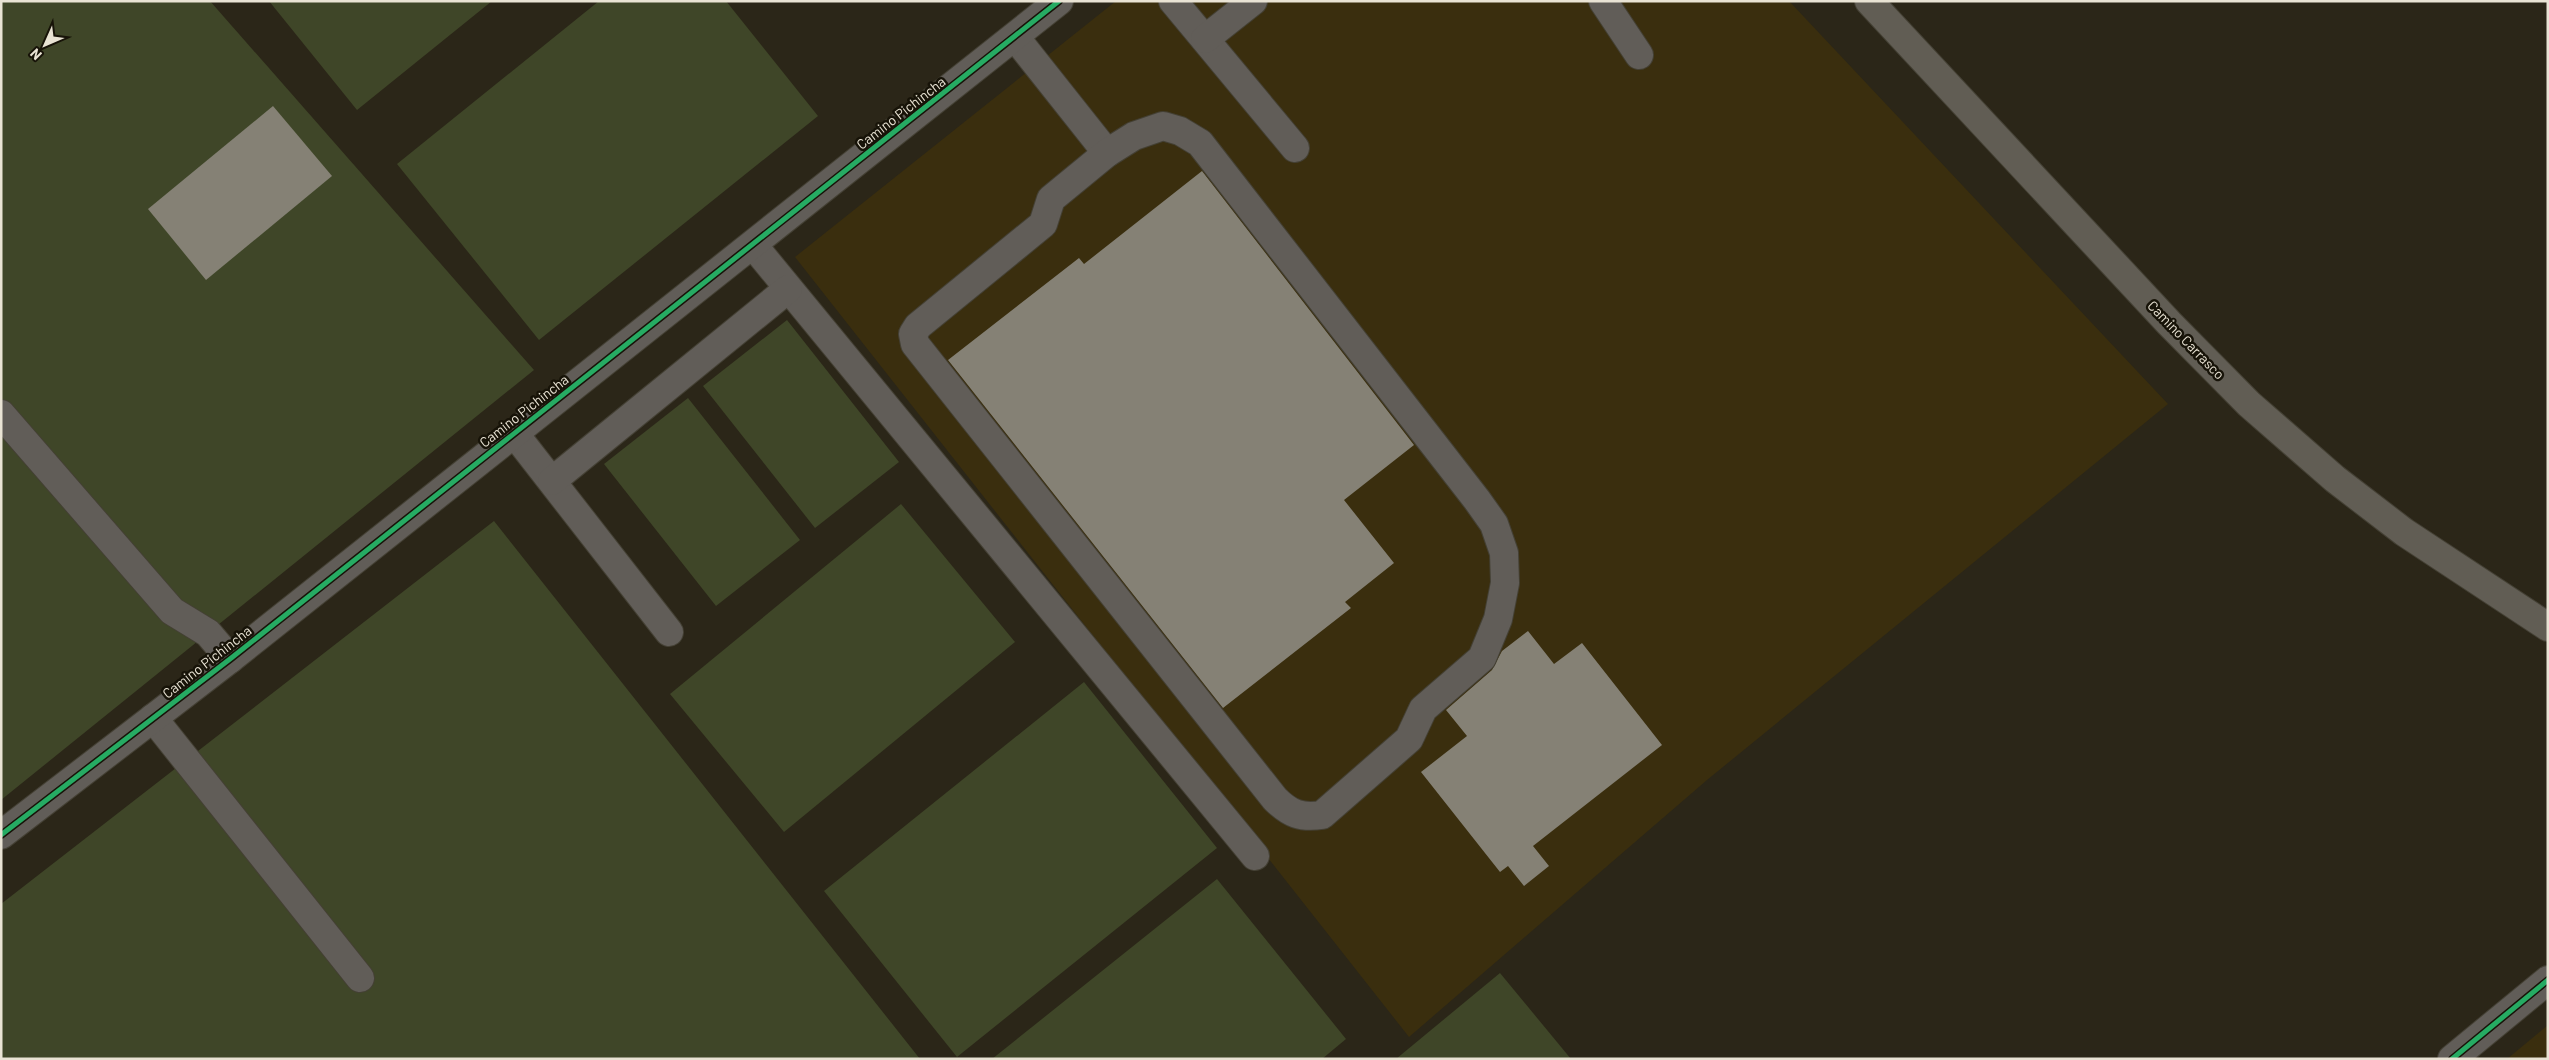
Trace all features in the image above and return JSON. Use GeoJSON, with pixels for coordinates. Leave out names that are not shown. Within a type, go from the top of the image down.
{"type":"FeatureCollection","features":[{"type":"Feature","properties":{"kind":"main road","name":"Camino Carrasco"},"geometry":{"type":"LineString","coordinates":[[1869,1],[2168,323],[2249,404],[2335,479],[2404,532],[2548,627]]}},
{"type":"Feature","properties":{"kind":"street","name":"Camino Pichincha"},"geometry":{"type":"LineString","coordinates":[[1,834],[230,658],[1059,1]]}},
{"type":"Feature","properties":{"kind":"street"},"geometry":{"type":"LineString","coordinates":[[1173,1],[1295,148]]}},
{"type":"Feature","properties":{"kind":"street"},"geometry":{"type":"LineString","coordinates":[[1205,38],[1253,1]]}},
{"type":"Feature","properties":{"kind":"street"},"geometry":{"type":"LineString","coordinates":[[1603,1],[1640,55]]}},
{"type":"Feature","properties":{"kind":"street"},"geometry":{"type":"LineString","coordinates":[[1014,37],[1107,153]]}},
{"type":"Feature","properties":{"kind":"street"},"geometry":{"type":"LineString","coordinates":[[1163,126],[1180,131],[1200,143],[1477,500],[1494,524],[1504,552],[1505,583],[1498,619],[1482,658],[1423,709],[1409,739],[1322,815],[1298,816],[1286,810],[1275,799],[915,344],[913,334],[918,326],[1043,224],[1051,199],[1107,153],[1134,136],[1163,126]]}},
{"type":"Feature","properties":{"kind":"street"},"geometry":{"type":"LineString","coordinates":[[753,245],[1255,856]]}},
{"type":"Feature","properties":{"kind":"street"},"geometry":{"type":"LineString","coordinates":[[552,481],[788,289]]}},
{"type":"Feature","properties":{"kind":"street"},"geometry":{"type":"LineString","coordinates":[[1,414],[172,610],[208,633],[230,658]]}},
{"type":"Feature","properties":{"kind":"street"},"geometry":{"type":"LineString","coordinates":[[514,433],[669,632]]}},
{"type":"Feature","properties":{"kind":"street"},"geometry":{"type":"LineString","coordinates":[[153,718],[360,978]]}},
{"type":"Feature","properties":{"kind":"street"},"geometry":{"type":"LineString","coordinates":[[2452,1059],[2548,980]]}},
{"type":"Feature","properties":{"kind":"shaded area"},"geometry":{"type":"Polygon","coordinates":[[[1116,1],[1789,1],[2168,404],[1707,780],[1409,1037],[795,257],[1116,1]]]}},
{"type":"Feature","properties":{"kind":"shaded area"},"geometry":{"type":"Polygon","coordinates":[[[2548,1025],[2548,1059],[2507,1059],[2548,1025]]]}},
{"type":"Feature","properties":{"kind":"green space"},"geometry":{"type":"Polygon","coordinates":[[[1,1],[210,1],[534,370],[1,800],[1,1]]]}},
{"type":"Feature","properties":{"kind":"green space"},"geometry":{"type":"Polygon","coordinates":[[[269,1],[492,1],[357,110],[269,1]]]}},
{"type":"Feature","properties":{"kind":"green space"},"geometry":{"type":"Polygon","coordinates":[[[599,1],[726,1],[818,116],[539,340],[397,164],[599,1]]]}},
{"type":"Feature","properties":{"kind":"green space"},"geometry":{"type":"Polygon","coordinates":[[[787,320],[899,462],[815,528],[703,386],[787,320]]]}},
{"type":"Feature","properties":{"kind":"green space"},"geometry":{"type":"Polygon","coordinates":[[[688,398],[800,540],[716,606],[604,464],[688,398]]]}},
{"type":"Feature","properties":{"kind":"green space"},"geometry":{"type":"Polygon","coordinates":[[[901,504],[1015,642],[784,832],[670,694],[901,504]]]}},
{"type":"Feature","properties":{"kind":"green space"},"geometry":{"type":"Polygon","coordinates":[[[494,521],[920,1059],[1,1059],[1,904],[494,521]]]}},
{"type":"Feature","properties":{"kind":"green space"},"geometry":{"type":"Polygon","coordinates":[[[1084,682],[1217,848],[957,1057],[824,891],[1084,682]]]}},
{"type":"Feature","properties":{"kind":"green space"},"geometry":{"type":"Polygon","coordinates":[[[1217,879],[1346,1039],[1322,1059],[992,1059],[1217,879]]]}},
{"type":"Feature","properties":{"kind":"green space"},"geometry":{"type":"Polygon","coordinates":[[[1500,973],[1571,1059],[1396,1059],[1500,973]]]}},
{"type":"Feature","properties":{"kind":"building"},"geometry":{"type":"Polygon","coordinates":[[[273,106],[332,176],[206,280],[148,209],[273,106]]]}},
{"type":"Feature","properties":{"kind":"building"},"geometry":{"type":"Polygon","coordinates":[[[1202,171],[1414,445],[1344,500],[1394,563],[1345,602],[1351,608],[1223,708],[948,360],[1079,258],[1084,264],[1202,171]]]}},
{"type":"Feature","properties":{"kind":"building"},"geometry":{"type":"Polygon","coordinates":[[[1528,631],[1554,664],[1582,643],[1662,745],[1533,846],[1549,866],[1524,886],[1508,866],[1500,872],[1421,772],[1467,736],[1446,710],[1492,670],[1502,651],[1528,631]]]}},
{"type":"Feature","properties":{"kind":"cycle path"},"geometry":{"type":"LineString","coordinates":[[1,835],[230,659],[1059,1]]}},
{"type":"Feature","properties":{"kind":"cycle path"},"geometry":{"type":"LineString","coordinates":[[2452,1059],[2548,980]]}}]}
